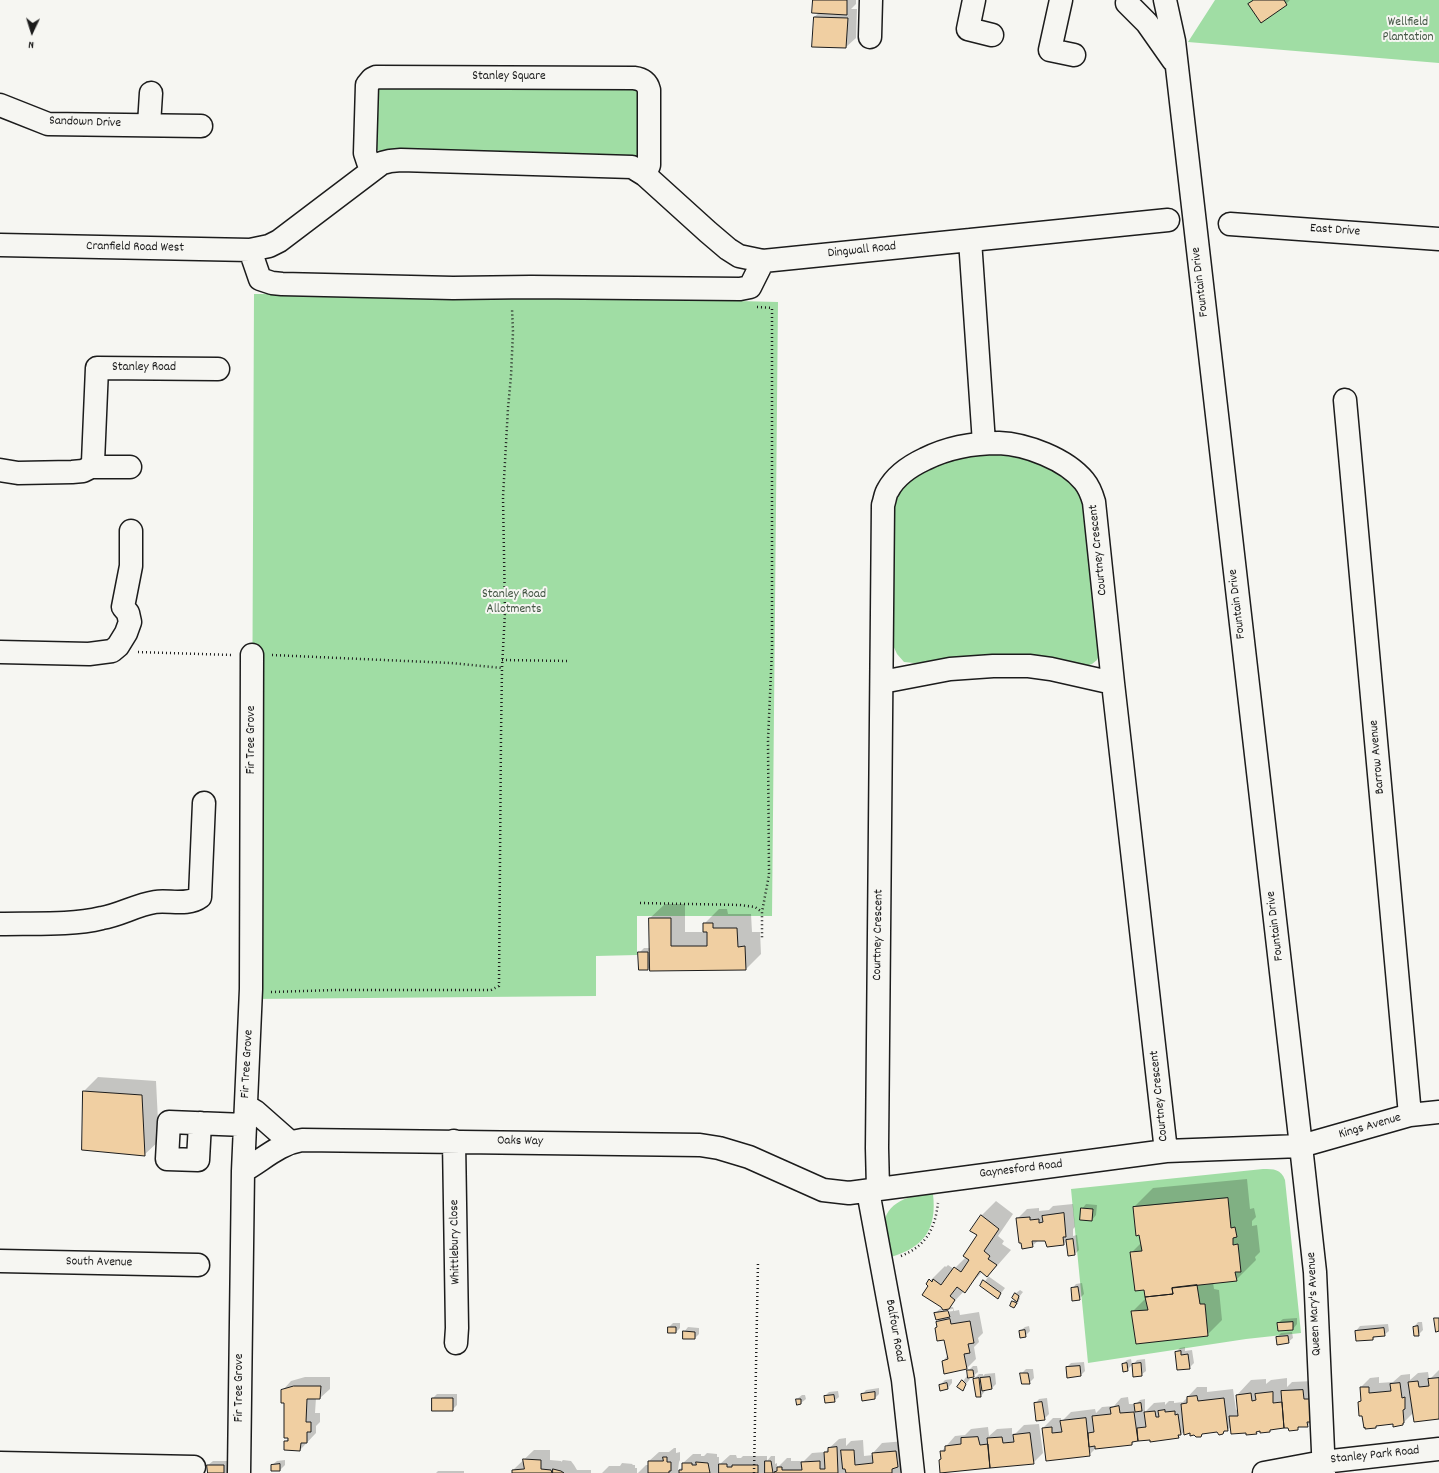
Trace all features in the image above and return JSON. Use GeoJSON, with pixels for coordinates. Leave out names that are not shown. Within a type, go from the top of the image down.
{"type":"FeatureCollection","features":[{"type":"Feature","properties":{"kind":"street"},"geometry":{"type":"LineString","coordinates":[[870,37],[871,0]]}},
{"type":"Feature","properties":{"kind":"street"},"geometry":{"type":"LineString","coordinates":[[974,0],[968,30],[992,34]]}},
{"type":"Feature","properties":{"kind":"street"},"geometry":{"type":"LineString","coordinates":[[1061,0],[1050,50],[1074,55]]}},
{"type":"Feature","properties":{"kind":"street","name":"Fountain Drive"},"geometry":{"type":"LineString","coordinates":[[1165,0],[1174,40],[1175,63],[1301,1146]]}},
{"type":"Feature","properties":{"kind":"street","name":"Fountain Drive"},"geometry":{"type":"LineString","coordinates":[[1131,1],[1175,63]]}},
{"type":"Feature","properties":{"kind":"street","name":"Stanley Square"},"geometry":{"type":"LineString","coordinates":[[372,169],[365,153],[367,85],[376,77],[634,78],[645,82],[649,90],[649,165],[645,175]]}},
{"type":"Feature","properties":{"kind":"street"},"geometry":{"type":"LineString","coordinates":[[149,125],[151,93]]}},
{"type":"Feature","properties":{"kind":"street","name":"Sandown Drive"},"geometry":{"type":"LineString","coordinates":[[0,105],[48,124],[201,126]]}},
{"type":"Feature","properties":{"kind":"street"},"geometry":{"type":"LineString","coordinates":[[401,160],[632,167],[645,175],[728,249],[739,256],[759,261],[750,287],[740,289],[532,287],[453,288],[289,285],[272,283],[260,279],[260,248],[279,241],[372,169],[382,163],[401,160]]}},
{"type":"Feature","properties":{"kind":"street","name":"Dingwall Road"},"geometry":{"type":"LineString","coordinates":[[759,261],[1168,220]]}},
{"type":"Feature","properties":{"kind":"street","name":"East Drive"},"geometry":{"type":"LineString","coordinates":[[1230,224],[1439,239]]}},
{"type":"Feature","properties":{"kind":"street"},"geometry":{"type":"LineString","coordinates":[[970,240],[984,444]]}},
{"type":"Feature","properties":{"kind":"street","name":"Cranfield Road West"},"geometry":{"type":"LineString","coordinates":[[0,246],[260,248]]}},
{"type":"Feature","properties":{"kind":"street","name":"Stanley Road"},"geometry":{"type":"LineString","coordinates":[[91,467],[93,462],[96,368],[218,369]]}},
{"type":"Feature","properties":{"kind":"street","name":"Barrow Avenue"},"geometry":{"type":"LineString","coordinates":[[1345,400],[1410,1115]]}},
{"type":"Feature","properties":{"kind":"street","name":"Courtney Crescent"},"geometry":{"type":"LineString","coordinates":[[873,1190],[877,1141],[884,505],[887,491],[902,472],[915,464],[933,455],[956,448],[984,444],[1001,443],[1018,446],[1052,457],[1075,472],[1084,481],[1091,492],[1094,502],[1166,1151]]}},
{"type":"Feature","properties":{"kind":"street"},"geometry":{"type":"LineString","coordinates":[[0,470],[18,473],[72,472],[83,471],[91,467],[130,468]]}},
{"type":"Feature","properties":{"kind":"street"},"geometry":{"type":"LineString","coordinates":[[0,652],[89,654],[112,651],[118,646],[126,633],[130,622],[128,613],[123,607],[131,566],[131,531]]}},
{"type":"Feature","properties":{"kind":"street","name":"Fir Tree Grove"},"geometry":{"type":"LineString","coordinates":[[239,1473],[243,1171],[251,994],[252,655]]}},
{"type":"Feature","properties":{"kind":"street"},"geometry":{"type":"LineString","coordinates":[[882,682],[950,669],[993,666],[1022,666],[1051,669],[1113,683]]}},
{"type":"Feature","properties":{"kind":"street"},"geometry":{"type":"LineString","coordinates":[[0,924],[87,921],[103,918],[149,903],[162,901],[190,902],[196,900],[200,897],[204,803]]}},
{"type":"Feature","properties":{"kind":"street"},"geometry":{"type":"LineString","coordinates":[[200,1124],[245,1116],[256,1112],[290,1142]]}},
{"type":"Feature","properties":{"kind":"street","name":"Kings Avenue"},"geometry":{"type":"LineString","coordinates":[[1301,1146],[1410,1115],[1439,1112]]}},
{"type":"Feature","properties":{"kind":"street","name":"Oaks Way"},"geometry":{"type":"LineString","coordinates":[[243,1171],[255,1164],[268,1153],[290,1142],[315,1140],[700,1145],[719,1148],[749,1158]]}},
{"type":"Feature","properties":{"kind":"street","name":"Whittlebury Close"},"geometry":{"type":"LineString","coordinates":[[454,1141],[456,1343]]}},
{"type":"Feature","properties":{"kind":"street","name":"Gaynesford Road"},"geometry":{"type":"LineString","coordinates":[[749,1158],[823,1190],[849,1193],[1166,1151],[1301,1146]]}},
{"type":"Feature","properties":{"kind":"street","name":"Queen Mary's Avenue"},"geometry":{"type":"LineString","coordinates":[[1301,1146],[1315,1272],[1324,1467]]}},
{"type":"Feature","properties":{"kind":"street","name":"Balfour Road"},"geometry":{"type":"LineString","coordinates":[[873,1190],[882,1261],[903,1380],[913,1473]]}},
{"type":"Feature","properties":{"kind":"street","name":"South Avenue"},"geometry":{"type":"LineString","coordinates":[[0,1261],[198,1265]]}},
{"type":"Feature","properties":{"kind":"street","name":"Stanley Park Road"},"geometry":{"type":"LineString","coordinates":[[1264,1473],[1324,1467],[1439,1449]]}},
{"type":"Feature","properties":{"kind":"street"},"geometry":{"type":"LineString","coordinates":[[0,1463],[194,1467]]}},
{"type":"Feature","properties":{"kind":"path"},"geometry":{"type":"LineString","coordinates":[[251,994],[336,990],[491,990],[499,986],[502,660],[505,612],[503,497],[513,332],[511,306]]}},
{"type":"Feature","properties":{"kind":"path"},"geometry":{"type":"LineString","coordinates":[[756,307],[772,308],[772,650],[768,740],[769,875],[762,912],[762,940]]}},
{"type":"Feature","properties":{"kind":"path"},"geometry":{"type":"LineString","coordinates":[[112,651],[295,655],[329,658],[451,663],[502,668]]}},
{"type":"Feature","properties":{"kind":"path"},"geometry":{"type":"LineString","coordinates":[[502,660],[568,661]]}},
{"type":"Feature","properties":{"kind":"path"},"geometry":{"type":"LineString","coordinates":[[640,903],[740,905],[755,907],[762,912]]}},
{"type":"Feature","properties":{"kind":"path"},"geometry":{"type":"LineString","coordinates":[[882,1261],[912,1252],[926,1239],[934,1222],[937,1211],[938,1180]]}},
{"type":"Feature","properties":{"kind":"path"},"geometry":{"type":"LineString","coordinates":[[754,1473],[758,1261]]}},
{"type":"Feature","properties":{"kind":"green space","name":"Wellfield Plantation"},"geometry":{"type":"Polygon","coordinates":[[[1215,0],[1439,0],[1439,63],[1188,42],[1215,0]]]}},
{"type":"Feature","properties":{"kind":"green space"},"geometry":{"type":"Polygon","coordinates":[[[375,88],[639,88],[640,154],[637,156],[628,157],[380,151],[375,149],[375,88]]]}},
{"type":"Feature","properties":{"kind":"green space","name":"Stanley Road Allotments"},"geometry":{"type":"Polygon","coordinates":[[[254,294],[500,295],[778,302],[772,916],[637,916],[637,955],[596,956],[596,996],[251,999],[254,294]]]}},
{"type":"Feature","properties":{"kind":"green space"},"geometry":{"type":"Polygon","coordinates":[[[986,454],[1009,456],[1043,464],[1064,475],[1073,482],[1077,488],[1083,500],[1099,655],[1097,660],[1092,664],[1086,666],[1072,662],[1044,658],[914,663],[904,662],[897,654],[892,643],[893,504],[896,495],[907,481],[917,474],[939,464],[986,454]]]}},
{"type":"Feature","properties":{"kind":"green space"},"geometry":{"type":"Polygon","coordinates":[[[1263,1169],[1277,1170],[1285,1180],[1301,1333],[1246,1339],[1088,1363],[1071,1189],[1263,1169]]]}},
{"type":"Feature","properties":{"kind":"green space"},"geometry":{"type":"Polygon","coordinates":[[[930,1193],[933,1194],[933,1217],[926,1234],[920,1242],[912,1248],[891,1257],[885,1232],[885,1222],[891,1208],[904,1199],[930,1193]]]}},
{"type":"Feature","properties":{"kind":"building"},"geometry":{"type":"Polygon","coordinates":[[[813,0],[847,0],[847,15],[812,13],[813,0]]]}},
{"type":"Feature","properties":{"kind":"building"},"geometry":{"type":"Polygon","coordinates":[[[1254,0],[1284,0],[1287,5],[1261,23],[1248,4],[1254,0]]]}},
{"type":"Feature","properties":{"kind":"building"},"geometry":{"type":"Polygon","coordinates":[[[814,17],[848,18],[846,48],[812,47],[814,17]]]}},
{"type":"Feature","properties":{"kind":"building"},"geometry":{"type":"Polygon","coordinates":[[[649,918],[671,918],[671,946],[707,946],[707,932],[703,932],[703,923],[713,923],[713,928],[737,928],[738,947],[745,946],[746,970],[650,971],[649,918]]]}},
{"type":"Feature","properties":{"kind":"building"},"geometry":{"type":"Polygon","coordinates":[[[638,952],[648,952],[648,970],[639,970],[638,952]]]}},
{"type":"Feature","properties":{"kind":"building"},"geometry":{"type":"Polygon","coordinates":[[[83,1091],[142,1095],[145,1156],[82,1150],[83,1091]]]}},
{"type":"Feature","properties":{"kind":"building"},"geometry":{"type":"Polygon","coordinates":[[[1228,1198],[1231,1228],[1235,1227],[1237,1237],[1233,1238],[1233,1245],[1238,1244],[1241,1272],[1235,1272],[1237,1281],[1172,1288],[1173,1294],[1145,1297],[1144,1290],[1135,1291],[1130,1252],[1142,1251],[1139,1235],[1136,1236],[1133,1207],[1228,1198]]]}},
{"type":"Feature","properties":{"kind":"building"},"geometry":{"type":"Polygon","coordinates":[[[1081,1208],[1093,1209],[1092,1221],[1080,1220],[1081,1208]]]}},
{"type":"Feature","properties":{"kind":"building"},"geometry":{"type":"Polygon","coordinates":[[[1064,1213],[1066,1237],[1063,1237],[1064,1245],[1047,1247],[1045,1241],[1032,1241],[1033,1247],[1022,1249],[1021,1243],[1019,1243],[1016,1218],[1030,1217],[1030,1220],[1039,1219],[1039,1223],[1043,1222],[1042,1216],[1064,1213]]]}},
{"type":"Feature","properties":{"kind":"building"},"geometry":{"type":"Polygon","coordinates":[[[981,1215],[999,1229],[984,1251],[990,1256],[988,1259],[997,1265],[987,1277],[980,1271],[965,1293],[957,1287],[950,1296],[955,1300],[949,1309],[943,1310],[941,1307],[922,1295],[928,1286],[926,1284],[929,1279],[932,1282],[933,1279],[941,1285],[954,1267],[961,1272],[969,1260],[963,1256],[977,1235],[970,1231],[981,1215]]]}},
{"type":"Feature","properties":{"kind":"building"},"geometry":{"type":"Polygon","coordinates":[[[1073,1239],[1075,1255],[1068,1256],[1066,1240],[1073,1239]]]}},
{"type":"Feature","properties":{"kind":"building"},"geometry":{"type":"Polygon","coordinates":[[[983,1280],[1001,1293],[998,1299],[980,1286],[983,1280]]]}},
{"type":"Feature","properties":{"kind":"building"},"geometry":{"type":"Polygon","coordinates":[[[1197,1285],[1200,1304],[1205,1304],[1208,1336],[1136,1344],[1131,1311],[1148,1310],[1145,1297],[1173,1294],[1172,1288],[1197,1285]]]}},
{"type":"Feature","properties":{"kind":"building"},"geometry":{"type":"Polygon","coordinates":[[[1078,1287],[1080,1300],[1072,1301],[1071,1288],[1078,1287]]]}},
{"type":"Feature","properties":{"kind":"building"},"geometry":{"type":"Polygon","coordinates":[[[1015,1293],[1019,1296],[1017,1302],[1012,1298],[1015,1293]]]}},
{"type":"Feature","properties":{"kind":"building"},"geometry":{"type":"Polygon","coordinates":[[[1012,1301],[1017,1303],[1014,1308],[1010,1306],[1012,1301]]]}},
{"type":"Feature","properties":{"kind":"building"},"geometry":{"type":"Polygon","coordinates":[[[948,1311],[950,1317],[936,1320],[934,1313],[948,1311]]]}},
{"type":"Feature","properties":{"kind":"building"},"geometry":{"type":"Polygon","coordinates":[[[1434,1318],[1439,1318],[1439,1331],[1436,1332],[1434,1318]]]}},
{"type":"Feature","properties":{"kind":"building"},"geometry":{"type":"Polygon","coordinates":[[[950,1319],[951,1324],[970,1321],[974,1343],[968,1344],[970,1353],[964,1354],[967,1369],[944,1374],[942,1361],[948,1359],[944,1340],[937,1341],[935,1328],[937,1327],[936,1322],[950,1319]]]}},
{"type":"Feature","properties":{"kind":"building"},"geometry":{"type":"Polygon","coordinates":[[[1293,1322],[1293,1330],[1278,1331],[1277,1323],[1293,1322]]]}},
{"type":"Feature","properties":{"kind":"building"},"geometry":{"type":"Polygon","coordinates":[[[1418,1326],[1419,1336],[1414,1336],[1413,1327],[1418,1326]]]}},
{"type":"Feature","properties":{"kind":"building"},"geometry":{"type":"Polygon","coordinates":[[[668,1327],[676,1327],[676,1333],[668,1333],[668,1327]]]}},
{"type":"Feature","properties":{"kind":"building"},"geometry":{"type":"Polygon","coordinates":[[[1384,1328],[1385,1336],[1373,1337],[1373,1340],[1356,1341],[1355,1331],[1384,1328]]]}},
{"type":"Feature","properties":{"kind":"building"},"geometry":{"type":"Polygon","coordinates":[[[1025,1330],[1026,1337],[1020,1338],[1019,1331],[1025,1330]]]}},
{"type":"Feature","properties":{"kind":"building"},"geometry":{"type":"Polygon","coordinates":[[[683,1331],[695,1332],[695,1339],[683,1339],[683,1331]]]}},
{"type":"Feature","properties":{"kind":"building"},"geometry":{"type":"Polygon","coordinates":[[[1288,1336],[1289,1343],[1277,1345],[1276,1337],[1288,1336]]]}},
{"type":"Feature","properties":{"kind":"building"},"geometry":{"type":"Polygon","coordinates":[[[1181,1351],[1181,1355],[1188,1354],[1190,1369],[1177,1370],[1175,1352],[1181,1351]]]}},
{"type":"Feature","properties":{"kind":"building"},"geometry":{"type":"Polygon","coordinates":[[[1127,1363],[1128,1371],[1123,1372],[1122,1364],[1127,1363]]]}},
{"type":"Feature","properties":{"kind":"building"},"geometry":{"type":"Polygon","coordinates":[[[1141,1363],[1142,1376],[1133,1377],[1132,1364],[1141,1363]]]}},
{"type":"Feature","properties":{"kind":"building"},"geometry":{"type":"Polygon","coordinates":[[[1080,1366],[1081,1376],[1067,1378],[1066,1367],[1080,1366]]]}},
{"type":"Feature","properties":{"kind":"building"},"geometry":{"type":"Polygon","coordinates":[[[967,1370],[973,1370],[974,1377],[968,1378],[967,1370]]]}},
{"type":"Feature","properties":{"kind":"building"},"geometry":{"type":"Polygon","coordinates":[[[1020,1373],[1028,1373],[1030,1384],[1022,1384],[1020,1373]]]}},
{"type":"Feature","properties":{"kind":"building"},"geometry":{"type":"Polygon","coordinates":[[[990,1377],[992,1389],[982,1391],[980,1378],[990,1377]]]}},
{"type":"Feature","properties":{"kind":"building"},"geometry":{"type":"Polygon","coordinates":[[[979,1378],[981,1397],[976,1397],[973,1379],[979,1378]]]}},
{"type":"Feature","properties":{"kind":"building"},"geometry":{"type":"Polygon","coordinates":[[[1439,1378],[1439,1419],[1414,1422],[1408,1382],[1418,1381],[1419,1387],[1429,1386],[1428,1379],[1439,1378]]]}},
{"type":"Feature","properties":{"kind":"building"},"geometry":{"type":"Polygon","coordinates":[[[962,1380],[966,1384],[963,1391],[957,1387],[962,1380]]]}},
{"type":"Feature","properties":{"kind":"building"},"geometry":{"type":"Polygon","coordinates":[[[947,1383],[948,1389],[940,1391],[939,1385],[947,1383]]]}},
{"type":"Feature","properties":{"kind":"building"},"geometry":{"type":"Polygon","coordinates":[[[1400,1383],[1402,1398],[1405,1397],[1403,1425],[1393,1427],[1393,1424],[1365,1429],[1362,1416],[1359,1416],[1358,1402],[1361,1401],[1360,1387],[1369,1387],[1369,1393],[1391,1391],[1390,1384],[1400,1383]]]}},
{"type":"Feature","properties":{"kind":"building"},"geometry":{"type":"Polygon","coordinates":[[[294,1386],[321,1386],[320,1399],[307,1399],[306,1422],[311,1422],[311,1432],[307,1432],[307,1443],[301,1443],[300,1451],[284,1450],[284,1441],[288,1441],[288,1438],[284,1438],[284,1403],[281,1403],[281,1390],[294,1386]]]}},
{"type":"Feature","properties":{"kind":"building"},"geometry":{"type":"Polygon","coordinates":[[[1303,1390],[1304,1399],[1310,1399],[1313,1422],[1307,1422],[1308,1427],[1298,1427],[1298,1430],[1289,1431],[1288,1428],[1284,1428],[1281,1391],[1303,1390]]]}},
{"type":"Feature","properties":{"kind":"building"},"geometry":{"type":"Polygon","coordinates":[[[875,1392],[875,1399],[862,1401],[861,1394],[875,1392]]]}},
{"type":"Feature","properties":{"kind":"building"},"geometry":{"type":"Polygon","coordinates":[[[1273,1392],[1273,1403],[1282,1402],[1284,1428],[1270,1430],[1270,1432],[1260,1433],[1260,1431],[1256,1432],[1257,1434],[1231,1434],[1229,1416],[1238,1416],[1236,1395],[1251,1393],[1252,1401],[1256,1400],[1255,1394],[1273,1392]]]}},
{"type":"Feature","properties":{"kind":"building"},"geometry":{"type":"Polygon","coordinates":[[[834,1395],[835,1402],[825,1403],[824,1396],[834,1395]]]}},
{"type":"Feature","properties":{"kind":"building"},"geometry":{"type":"Polygon","coordinates":[[[1197,1396],[1198,1401],[1224,1398],[1228,1431],[1224,1431],[1223,1434],[1219,1435],[1217,1432],[1202,1434],[1201,1437],[1196,1437],[1194,1435],[1190,1436],[1190,1433],[1184,1435],[1181,1404],[1187,1403],[1187,1397],[1197,1396]]]}},
{"type":"Feature","properties":{"kind":"building"},"geometry":{"type":"Polygon","coordinates":[[[432,1398],[453,1398],[453,1411],[432,1411],[432,1398]]]}},
{"type":"Feature","properties":{"kind":"building"},"geometry":{"type":"Polygon","coordinates":[[[796,1399],[801,1399],[801,1404],[797,1405],[796,1399]]]}},
{"type":"Feature","properties":{"kind":"building"},"geometry":{"type":"Polygon","coordinates":[[[1042,1402],[1045,1420],[1036,1421],[1034,1403],[1042,1402]]]}},
{"type":"Feature","properties":{"kind":"building"},"geometry":{"type":"Polygon","coordinates":[[[1141,1403],[1142,1411],[1135,1412],[1134,1404],[1141,1403]]]}},
{"type":"Feature","properties":{"kind":"building"},"geometry":{"type":"Polygon","coordinates":[[[1119,1406],[1120,1413],[1134,1412],[1138,1441],[1132,1442],[1132,1445],[1095,1449],[1095,1446],[1089,1447],[1088,1433],[1094,1432],[1092,1416],[1111,1414],[1110,1408],[1119,1406]]]}},
{"type":"Feature","properties":{"kind":"building"},"geometry":{"type":"Polygon","coordinates":[[[1165,1410],[1165,1412],[1175,1411],[1175,1415],[1178,1414],[1181,1435],[1178,1435],[1179,1438],[1150,1442],[1150,1440],[1138,1441],[1137,1428],[1146,1427],[1144,1412],[1155,1411],[1156,1417],[1159,1417],[1158,1411],[1165,1410]]]}},
{"type":"Feature","properties":{"kind":"building"},"geometry":{"type":"Polygon","coordinates":[[[1086,1418],[1090,1456],[1046,1461],[1042,1428],[1052,1427],[1052,1433],[1062,1432],[1060,1421],[1086,1418]]]}},
{"type":"Feature","properties":{"kind":"building"},"geometry":{"type":"Polygon","coordinates":[[[1030,1433],[1034,1464],[990,1468],[987,1438],[1002,1437],[1003,1443],[1014,1442],[1013,1435],[1030,1433]]]}},
{"type":"Feature","properties":{"kind":"building"},"geometry":{"type":"Polygon","coordinates":[[[978,1437],[980,1445],[988,1444],[990,1468],[940,1473],[940,1451],[945,1451],[945,1446],[961,1444],[961,1438],[978,1437]]]}},
{"type":"Feature","properties":{"kind":"building"},"geometry":{"type":"Polygon","coordinates":[[[837,1447],[838,1473],[774,1473],[777,1471],[777,1467],[782,1467],[782,1470],[802,1470],[801,1462],[820,1461],[820,1469],[825,1469],[824,1452],[828,1452],[828,1448],[837,1447]]]}},
{"type":"Feature","properties":{"kind":"building"},"geometry":{"type":"Polygon","coordinates":[[[841,1450],[854,1450],[855,1465],[873,1463],[872,1453],[896,1451],[898,1467],[892,1469],[892,1473],[846,1473],[845,1469],[843,1469],[841,1450]]]}},
{"type":"Feature","properties":{"kind":"building"},"geometry":{"type":"Polygon","coordinates":[[[663,1457],[667,1457],[667,1462],[671,1462],[671,1471],[669,1471],[669,1473],[648,1473],[648,1461],[663,1461],[663,1457]]]}},
{"type":"Feature","properties":{"kind":"building"},"geometry":{"type":"Polygon","coordinates":[[[523,1459],[541,1460],[541,1469],[551,1470],[552,1473],[512,1473],[512,1470],[524,1469],[523,1459]]]}},
{"type":"Feature","properties":{"kind":"building"},"geometry":{"type":"Polygon","coordinates":[[[765,1461],[771,1461],[773,1473],[765,1473],[765,1461]]]}},
{"type":"Feature","properties":{"kind":"building"},"geometry":{"type":"Polygon","coordinates":[[[696,1462],[708,1463],[710,1473],[679,1473],[679,1470],[682,1470],[682,1463],[692,1463],[692,1465],[696,1465],[696,1462]]]}},
{"type":"Feature","properties":{"kind":"building"},"geometry":{"type":"Polygon","coordinates":[[[280,1464],[280,1471],[271,1471],[271,1465],[280,1464]]]}},
{"type":"Feature","properties":{"kind":"building"},"geometry":{"type":"Polygon","coordinates":[[[719,1464],[727,1464],[727,1467],[732,1467],[732,1465],[758,1465],[758,1473],[719,1473],[719,1464]]]}},
{"type":"Feature","properties":{"kind":"building"},"geometry":{"type":"Polygon","coordinates":[[[207,1465],[224,1465],[224,1473],[208,1473],[207,1465]]]}},
{"type":"Feature","properties":{"kind":"building"},"geometry":{"type":"Polygon","coordinates":[[[553,1469],[561,1471],[564,1473],[553,1473],[553,1469]]]}}]}
